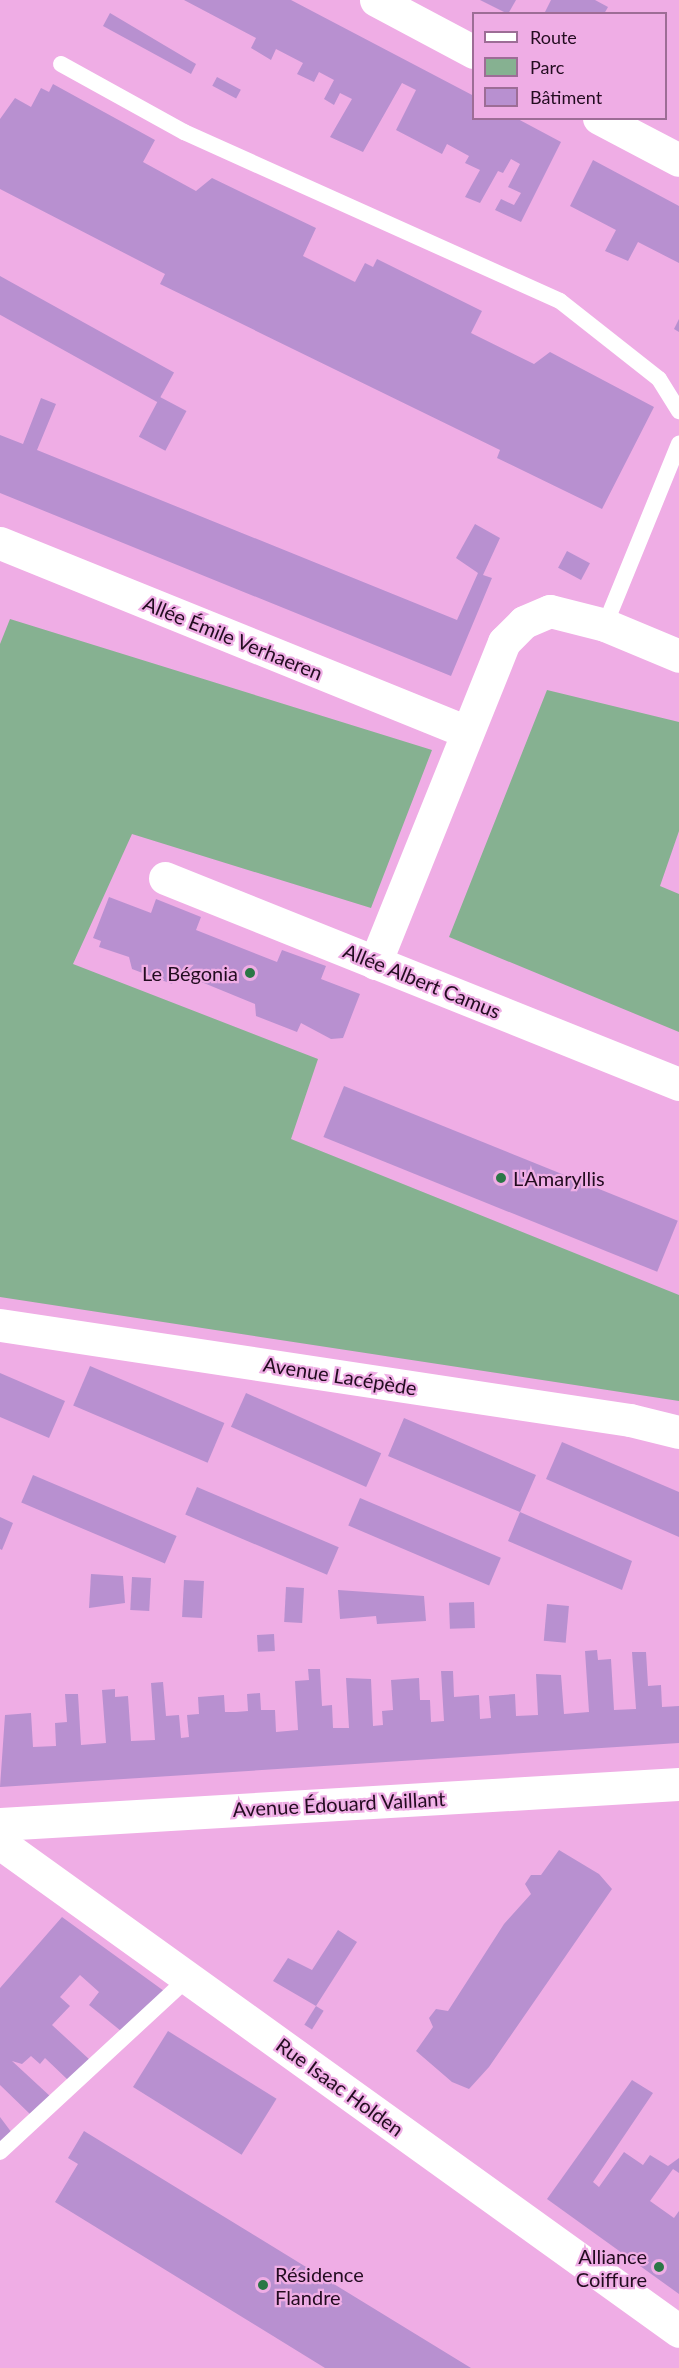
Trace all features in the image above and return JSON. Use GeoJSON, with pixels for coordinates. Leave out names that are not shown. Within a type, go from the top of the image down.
{"type":"FeatureCollection","features":[{"type":"Feature","properties":{"kind":"street"},"geometry":{"type":"LineString","coordinates":[[376,0],[472,51]]}},
{"type":"Feature","properties":{"kind":"street"},"geometry":{"type":"LineString","coordinates":[[603,120],[679,160]]}},
{"type":"Feature","properties":{"kind":"street","name":"Allée Émile Verhaeren"},"geometry":{"type":"LineString","coordinates":[[0,543],[467,732]]}},
{"type":"Feature","properties":{"kind":"street"},"geometry":{"type":"LineString","coordinates":[[375,963],[504,642],[524,622],[550,610],[605,625],[679,656]]}},
{"type":"Feature","properties":{"kind":"street","name":"Allée Albert Camus"},"geometry":{"type":"LineString","coordinates":[[165,878],[679,1084]]}},
{"type":"Feature","properties":{"kind":"street","name":"Avenue Lacépède"},"geometry":{"type":"LineString","coordinates":[[0,1325],[630,1420],[679,1432]]}},
{"type":"Feature","properties":{"kind":"street","name":"Avenue Édouard Vaillant"},"geometry":{"type":"LineString","coordinates":[[0,1824],[679,1784]]}},
{"type":"Feature","properties":{"kind":"street","name":"Rue Isaac Holden"},"geometry":{"type":"LineString","coordinates":[[0,1843],[679,2331]]}},
{"type":"Feature","properties":{"kind":"lane"},"geometry":{"type":"LineString","coordinates":[[61,64],[184,132],[560,301],[659,379],[679,411]]}},
{"type":"Feature","properties":{"kind":"lane"},"geometry":{"type":"LineString","coordinates":[[605,625],[679,444]]}},
{"type":"Feature","properties":{"kind":"lane"},"geometry":{"type":"LineString","coordinates":[[0,2152],[188,1978]]}},
{"type":"Feature","properties":{"kind":"green space"},"geometry":{"type":"Polygon","coordinates":[[[10,619],[432,750],[371,908],[132,834],[73,964],[318,1059],[291,1139],[679,1295],[679,1401],[0,1297],[0,644],[10,619]]]}},
{"type":"Feature","properties":{"kind":"green space"},"geometry":{"type":"Polygon","coordinates":[[[547,690],[679,722],[679,831],[660,886],[679,894],[679,1032],[449,937],[547,690]]]}},
{"type":"Feature","properties":{"kind":"building"},"geometry":{"type":"Polygon","coordinates":[[[184,0],[291,0],[472,95],[472,120],[520,120],[561,142],[521,222],[495,210],[501,199],[514,205],[521,193],[508,187],[520,164],[511,159],[503,173],[498,171],[480,203],[465,197],[480,170],[465,163],[469,156],[447,144],[442,154],[396,130],[416,90],[402,83],[363,152],[330,137],[352,99],[340,93],[334,105],[324,99],[334,80],[319,72],[314,82],[297,74],[303,63],[276,49],[271,60],[251,48],[256,38],[184,0]]]}},
{"type":"Feature","properties":{"kind":"building"},"geometry":{"type":"Polygon","coordinates":[[[480,0],[516,0],[509,12],[504,12],[480,0]]]}},
{"type":"Feature","properties":{"kind":"building"},"geometry":{"type":"Polygon","coordinates":[[[551,0],[595,0],[608,7],[605,12],[545,12],[551,0]]]}},
{"type":"Feature","properties":{"kind":"building"},"geometry":{"type":"Polygon","coordinates":[[[110,13],[196,64],[191,74],[103,26],[110,13]]]}},
{"type":"Feature","properties":{"kind":"building"},"geometry":{"type":"Polygon","coordinates":[[[217,77],[241,90],[236,99],[212,86],[217,77]]]}},
{"type":"Feature","properties":{"kind":"building"},"geometry":{"type":"Polygon","coordinates":[[[53,84],[155,140],[143,162],[196,191],[212,178],[316,228],[303,256],[355,282],[365,263],[373,267],[377,259],[482,311],[471,333],[534,364],[550,352],[654,407],[602,509],[497,458],[500,450],[160,284],[165,274],[0,189],[0,119],[15,98],[31,107],[41,88],[49,92],[53,84]]]}},
{"type":"Feature","properties":{"kind":"building"},"geometry":{"type":"Polygon","coordinates":[[[593,160],[679,206],[679,263],[638,242],[628,261],[605,251],[616,230],[570,206],[593,160]]]}},
{"type":"Feature","properties":{"kind":"building"},"geometry":{"type":"Polygon","coordinates":[[[0,276],[174,372],[158,402],[0,315],[0,276]]]}},
{"type":"Feature","properties":{"kind":"building"},"geometry":{"type":"Polygon","coordinates":[[[679,319],[679,332],[674,329],[679,319]]]}},
{"type":"Feature","properties":{"kind":"building"},"geometry":{"type":"Polygon","coordinates":[[[160,397],[186,411],[165,451],[139,437],[160,397]]]}},
{"type":"Feature","properties":{"kind":"building"},"geometry":{"type":"Polygon","coordinates":[[[41,398],[56,404],[37,450],[457,620],[478,573],[456,558],[475,524],[500,538],[483,575],[492,578],[451,676],[0,493],[0,435],[23,444],[41,398]]]}},
{"type":"Feature","properties":{"kind":"building"},"geometry":{"type":"Polygon","coordinates":[[[567,551],[590,563],[581,580],[558,568],[567,551]]]}},
{"type":"Feature","properties":{"kind":"building","name":"Le Bégonia"},"geometry":{"type":"Polygon","coordinates":[[[109,897],[151,913],[156,899],[201,917],[196,930],[277,962],[282,950],[326,966],[321,979],[360,994],[343,1038],[331,1039],[301,1023],[297,1032],[256,1016],[255,1004],[177,972],[172,984],[132,969],[129,957],[99,947],[101,941],[93,938],[109,897]]]}},
{"type":"Feature","properties":{"kind":"building","name":"L'Amaryllis"},"geometry":{"type":"Polygon","coordinates":[[[344,1086],[678,1221],[657,1272],[323,1137],[344,1086]]]}},
{"type":"Feature","properties":{"kind":"building"},"geometry":{"type":"Polygon","coordinates":[[[90,1366],[224,1423],[208,1463],[73,1406],[90,1366]]]}},
{"type":"Feature","properties":{"kind":"building"},"geometry":{"type":"Polygon","coordinates":[[[0,1373],[65,1401],[49,1438],[0,1417],[0,1373]]]}},
{"type":"Feature","properties":{"kind":"building"},"geometry":{"type":"Polygon","coordinates":[[[246,1393],[381,1453],[366,1487],[231,1427],[246,1393]]]}},
{"type":"Feature","properties":{"kind":"building"},"geometry":{"type":"Polygon","coordinates":[[[404,1418],[536,1475],[520,1512],[388,1456],[404,1418]]]}},
{"type":"Feature","properties":{"kind":"building"},"geometry":{"type":"Polygon","coordinates":[[[562,1442],[679,1492],[679,1537],[546,1479],[562,1442]]]}},
{"type":"Feature","properties":{"kind":"building"},"geometry":{"type":"Polygon","coordinates":[[[33,1475],[177,1536],[165,1564],[21,1503],[33,1475]]]}},
{"type":"Feature","properties":{"kind":"building"},"geometry":{"type":"Polygon","coordinates":[[[197,1487],[339,1547],[327,1575],[185,1515],[197,1487]]]}},
{"type":"Feature","properties":{"kind":"building"},"geometry":{"type":"Polygon","coordinates":[[[360,1498],[501,1558],[489,1585],[348,1526],[360,1498]]]}},
{"type":"Feature","properties":{"kind":"building"},"geometry":{"type":"Polygon","coordinates":[[[520,1512],[632,1561],[622,1590],[508,1541],[520,1512]]]}},
{"type":"Feature","properties":{"kind":"building"},"geometry":{"type":"Polygon","coordinates":[[[0,1517],[13,1523],[2,1550],[0,1549],[0,1517]]]}},
{"type":"Feature","properties":{"kind":"building"},"geometry":{"type":"Polygon","coordinates":[[[91,1574],[123,1576],[125,1603],[89,1608],[91,1574]]]}},
{"type":"Feature","properties":{"kind":"building"},"geometry":{"type":"Polygon","coordinates":[[[132,1577],[151,1578],[149,1611],[130,1610],[132,1577]]]}},
{"type":"Feature","properties":{"kind":"building"},"geometry":{"type":"Polygon","coordinates":[[[184,1580],[204,1581],[202,1618],[182,1617],[184,1580]]]}},
{"type":"Feature","properties":{"kind":"building"},"geometry":{"type":"Polygon","coordinates":[[[286,1587],[304,1588],[302,1623],[284,1622],[286,1587]]]}},
{"type":"Feature","properties":{"kind":"building"},"geometry":{"type":"Polygon","coordinates":[[[338,1590],[424,1596],[426,1621],[377,1624],[376,1616],[340,1619],[338,1590]]]}},
{"type":"Feature","properties":{"kind":"building"},"geometry":{"type":"Polygon","coordinates":[[[474,1602],[475,1628],[450,1629],[449,1603],[474,1602]]]}},
{"type":"Feature","properties":{"kind":"building"},"geometry":{"type":"Polygon","coordinates":[[[547,1604],[569,1606],[566,1643],[544,1641],[547,1604]]]}},
{"type":"Feature","properties":{"kind":"building"},"geometry":{"type":"Polygon","coordinates":[[[274,1634],[275,1651],[258,1652],[257,1635],[274,1634]]]}},
{"type":"Feature","properties":{"kind":"building"},"geometry":{"type":"Polygon","coordinates":[[[597,1650],[598,1660],[611,1659],[614,1710],[636,1709],[632,1652],[646,1652],[648,1686],[661,1685],[662,1707],[679,1706],[679,1743],[0,1787],[5,1715],[31,1713],[33,1747],[56,1746],[55,1723],[67,1722],[65,1694],[78,1694],[81,1745],[106,1743],[102,1690],[115,1689],[115,1697],[128,1696],[131,1741],[155,1740],[151,1683],[163,1682],[166,1716],[179,1715],[181,1738],[189,1737],[187,1715],[199,1714],[198,1697],[224,1695],[225,1712],[236,1712],[248,1711],[247,1694],[260,1693],[261,1710],[275,1710],[276,1732],[298,1730],[295,1681],[309,1680],[308,1669],[320,1669],[322,1706],[332,1705],[333,1728],[349,1728],[346,1678],[371,1679],[373,1726],[383,1725],[382,1711],[393,1710],[391,1680],[404,1679],[419,1678],[420,1700],[430,1700],[431,1722],[444,1721],[441,1671],[453,1671],[454,1697],[479,1695],[480,1719],[491,1718],[489,1696],[515,1694],[516,1716],[538,1715],[536,1674],[561,1675],[564,1714],[589,1712],[585,1651],[597,1650]]]}},
{"type":"Feature","properties":{"kind":"building"},"geometry":{"type":"Polygon","coordinates":[[[559,1850],[599,1874],[612,1889],[489,2067],[469,2089],[452,2082],[416,2051],[433,2027],[429,2018],[436,2009],[448,2011],[504,1924],[531,1894],[525,1884],[531,1875],[541,1875],[559,1850]]]}},
{"type":"Feature","properties":{"kind":"building"},"geometry":{"type":"Polygon","coordinates":[[[62,1917],[164,1991],[121,2031],[89,2005],[99,1992],[80,1975],[60,1997],[70,2006],[52,2025],[90,2060],[68,2080],[45,2058],[40,2064],[31,2056],[22,2064],[12,2061],[51,2097],[31,2115],[0,2085],[0,1988],[62,1917]]]}},
{"type":"Feature","properties":{"kind":"building"},"geometry":{"type":"Polygon","coordinates":[[[338,1930],[357,1942],[316,2006],[273,1981],[288,1958],[312,1970],[338,1930]]]}},
{"type":"Feature","properties":{"kind":"building"},"geometry":{"type":"Polygon","coordinates":[[[316,2006],[324,2011],[312,2029],[304,2025],[316,2006]]]}},
{"type":"Feature","properties":{"kind":"building"},"geometry":{"type":"Polygon","coordinates":[[[168,2031],[277,2099],[242,2155],[133,2087],[168,2031]]]}},
{"type":"Feature","properties":{"kind":"building"},"geometry":{"type":"Polygon","coordinates":[[[632,2080],[653,2093],[593,2182],[599,2187],[624,2152],[643,2165],[650,2155],[668,2166],[679,2158],[679,2173],[673,2169],[650,2201],[674,2218],[679,2211],[679,2294],[547,2199],[632,2080]]]}},
{"type":"Feature","properties":{"kind":"building"},"geometry":{"type":"Polygon","coordinates":[[[0,2117],[12,2133],[0,2144],[0,2117]]]}},
{"type":"Feature","properties":{"kind":"building","name":"Résidence Flandre"},"geometry":{"type":"Polygon","coordinates":[[[84,2131],[471,2368],[325,2368],[55,2202],[78,2164],[68,2158],[84,2131]]]}},
{"type":"Feature","properties":{"kind":"place","name":"Le Bégonia"},"geometry":{"type":"Point","coordinates":[250,973]}},
{"type":"Feature","properties":{"kind":"place","name":"L'Amaryllis"},"geometry":{"type":"Point","coordinates":[501,1178]}},
{"type":"Feature","properties":{"kind":"place","name":"Alliance Coiffure"},"geometry":{"type":"Point","coordinates":[659,2267]}},
{"type":"Feature","properties":{"kind":"place","name":"Résidence Flandre"},"geometry":{"type":"Point","coordinates":[263,2285]}}]}
